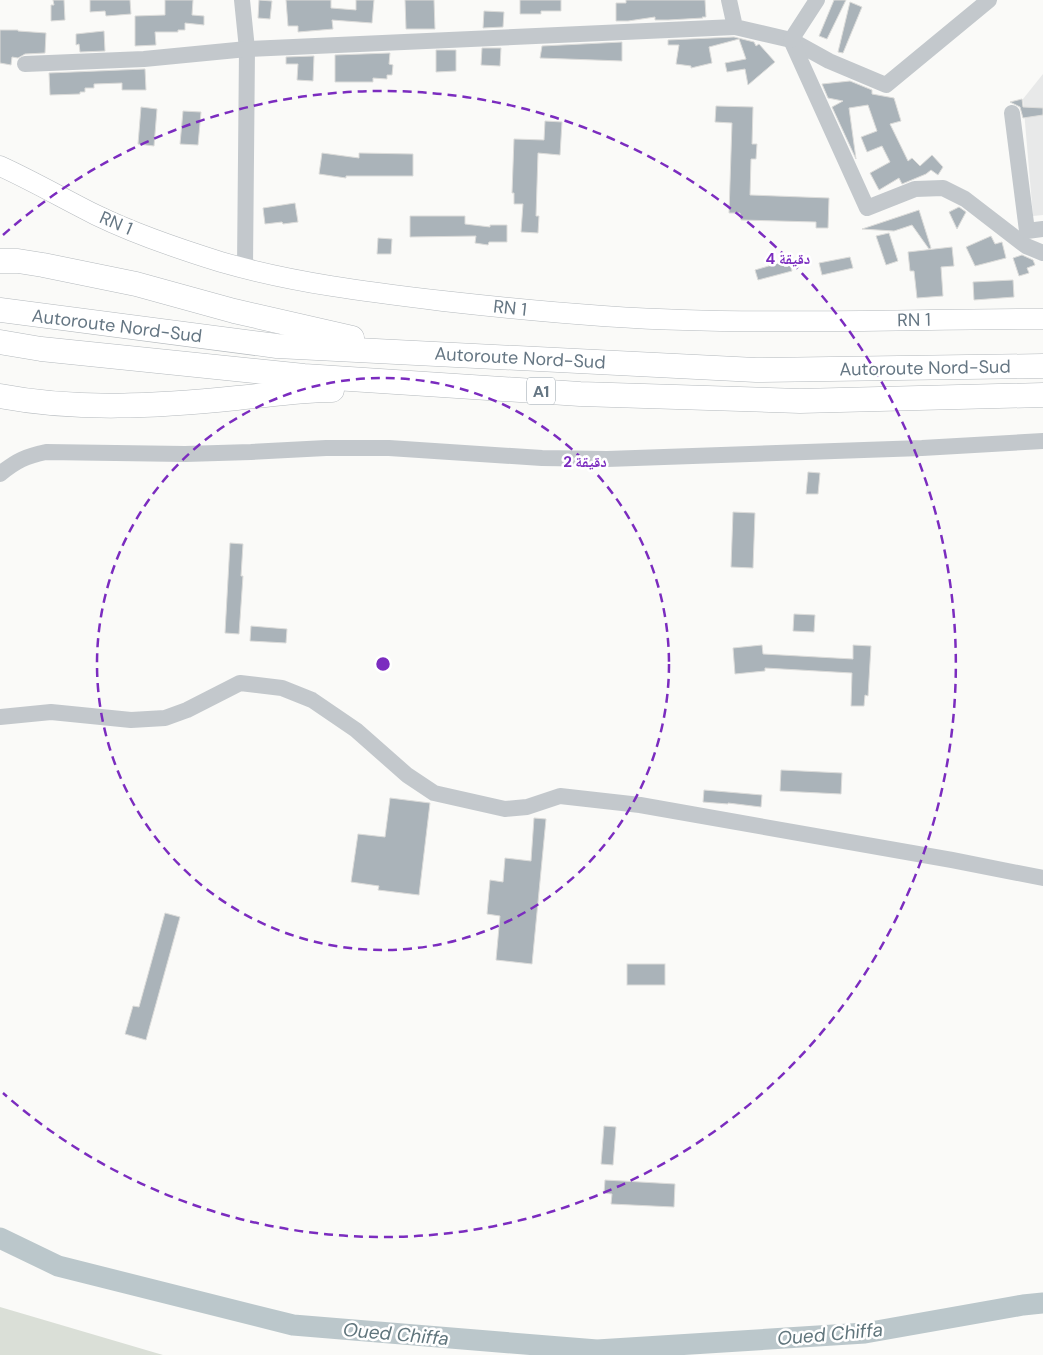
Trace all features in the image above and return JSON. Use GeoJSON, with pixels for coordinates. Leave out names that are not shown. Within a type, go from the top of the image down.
{"type":"FeatureCollection","features":[{"type":"Feature","properties":{"kind":"highway"},"geometry":{"type":"LineString","coordinates":[[0,261],[18,261],[43,265],[136,284],[234,311],[410,353]]}},
{"type":"Feature","properties":{"kind":"highway","name":"Autoroute Nord-Sud"},"geometry":{"type":"LineString","coordinates":[[0,310],[277,346],[756,370],[1043,366]]}},
{"type":"Feature","properties":{"kind":"highway","name":"Autoroute Nord-Sud"},"geometry":{"type":"LineString","coordinates":[[0,342],[41,349],[294,375],[580,394],[800,401],[1043,394]]}},
{"type":"Feature","properties":{"kind":"highway"},"geometry":{"type":"LineString","coordinates":[[0,396],[26,401],[69,405],[144,405],[329,390],[368,391],[412,382]]}},
{"type":"Feature","properties":{"kind":"main road","name":"RN 1"},"geometry":{"type":"LineString","coordinates":[[0,166],[98,216],[163,242],[222,262],[300,281],[347,289],[587,316],[732,321],[1043,319]]}},
{"type":"Feature","properties":{"kind":"street"},"geometry":{"type":"LineString","coordinates":[[242,0],[247,49],[244,267]]}},
{"type":"Feature","properties":{"kind":"street"},"geometry":{"type":"LineString","coordinates":[[729,0],[735,27]]}},
{"type":"Feature","properties":{"kind":"street"},"geometry":{"type":"LineString","coordinates":[[791,40],[817,0]]}},
{"type":"Feature","properties":{"kind":"street"},"geometry":{"type":"LineString","coordinates":[[25,64],[144,59],[247,49],[735,27],[791,40],[829,61],[886,85],[990,0]]}},
{"type":"Feature","properties":{"kind":"street"},"geometry":{"type":"LineString","coordinates":[[791,40],[868,208],[915,189],[943,188],[965,199],[1026,246],[1043,253]]}},
{"type":"Feature","properties":{"kind":"street"},"geometry":{"type":"LineString","coordinates":[[1012,113],[1026,231],[1043,229]]}},
{"type":"Feature","properties":{"kind":"street"},"geometry":{"type":"LineString","coordinates":[[0,474],[12,464],[28,455],[46,452],[185,454],[326,448],[389,448],[542,458],[607,459],[922,448],[1043,441]]}},
{"type":"Feature","properties":{"kind":"street"},"geometry":{"type":"LineString","coordinates":[[0,717],[52,712],[131,720],[166,718],[187,710],[240,683],[282,688],[312,700],[356,730],[407,775],[434,793],[505,809],[526,807],[560,796],[640,805],[1043,878]]}},
{"type":"Feature","properties":{"kind":"shaded area"},"geometry":{"type":"Polygon","coordinates":[[[1043,74],[1043,215],[1033,216],[1023,99],[1043,74]]]}},
{"type":"Feature","properties":{"kind":"shaded area"},"geometry":{"type":"Polygon","coordinates":[[[0,1307],[163,1355],[0,1355],[0,1307]]]}},
{"type":"Feature","properties":{"kind":"building"},"geometry":{"type":"Polygon","coordinates":[[[53,0],[64,0],[65,20],[51,21],[51,5],[54,5],[53,0]]]}},
{"type":"Feature","properties":{"kind":"building"},"geometry":{"type":"Polygon","coordinates":[[[90,0],[130,0],[131,14],[106,16],[105,11],[90,12],[90,0]]]}},
{"type":"Feature","properties":{"kind":"building"},"geometry":{"type":"Polygon","coordinates":[[[165,0],[193,0],[192,15],[204,16],[204,25],[185,23],[185,30],[178,30],[178,32],[155,32],[156,45],[135,46],[135,16],[165,15],[165,0]]]}},
{"type":"Feature","properties":{"kind":"building"},"geometry":{"type":"Polygon","coordinates":[[[259,0],[272,1],[270,19],[258,18],[259,0]]]}},
{"type":"Feature","properties":{"kind":"building"},"geometry":{"type":"Polygon","coordinates":[[[286,0],[331,0],[331,8],[356,10],[356,0],[374,0],[372,23],[332,20],[333,29],[298,32],[298,26],[288,26],[286,0]]]}},
{"type":"Feature","properties":{"kind":"building"},"geometry":{"type":"Polygon","coordinates":[[[405,0],[434,0],[435,29],[406,29],[405,0]]]}},
{"type":"Feature","properties":{"kind":"building"},"geometry":{"type":"Polygon","coordinates":[[[520,0],[561,0],[561,11],[541,11],[541,14],[520,14],[520,0]]]}},
{"type":"Feature","properties":{"kind":"building"},"geometry":{"type":"Polygon","coordinates":[[[626,0],[705,0],[706,17],[655,20],[655,17],[616,21],[616,3],[626,3],[626,0]]]}},
{"type":"Feature","properties":{"kind":"building"},"geometry":{"type":"Polygon","coordinates":[[[834,0],[846,0],[827,39],[819,36],[834,0]]]}},
{"type":"Feature","properties":{"kind":"building"},"geometry":{"type":"Polygon","coordinates":[[[850,2],[862,7],[843,53],[838,52],[850,2]]]}},
{"type":"Feature","properties":{"kind":"building"},"geometry":{"type":"Polygon","coordinates":[[[484,11],[504,12],[503,27],[483,28],[484,11]]]}},
{"type":"Feature","properties":{"kind":"building"},"geometry":{"type":"Polygon","coordinates":[[[0,30],[46,33],[45,53],[25,54],[18,58],[12,57],[11,65],[0,63],[0,30]]]}},
{"type":"Feature","properties":{"kind":"building"},"geometry":{"type":"Polygon","coordinates":[[[104,31],[105,51],[80,52],[79,44],[76,45],[76,34],[104,31]]]}},
{"type":"Feature","properties":{"kind":"building"},"geometry":{"type":"Polygon","coordinates":[[[734,37],[754,42],[756,46],[759,44],[775,62],[748,85],[745,69],[727,72],[725,63],[746,59],[739,39],[709,47],[712,63],[691,68],[691,66],[676,64],[679,45],[668,45],[668,40],[734,37]]]}},
{"type":"Feature","properties":{"kind":"building"},"geometry":{"type":"Polygon","coordinates":[[[622,42],[622,61],[540,58],[542,46],[622,42]]]}},
{"type":"Feature","properties":{"kind":"building"},"geometry":{"type":"Polygon","coordinates":[[[482,48],[501,48],[500,66],[481,65],[482,48]]]}},
{"type":"Feature","properties":{"kind":"building"},"geometry":{"type":"Polygon","coordinates":[[[436,50],[456,50],[456,71],[436,72],[436,50]]]}},
{"type":"Feature","properties":{"kind":"building"},"geometry":{"type":"Polygon","coordinates":[[[390,53],[389,64],[393,65],[392,75],[387,75],[387,79],[373,78],[373,82],[335,82],[335,55],[390,53]]]}},
{"type":"Feature","properties":{"kind":"building"},"geometry":{"type":"Polygon","coordinates":[[[314,56],[313,81],[297,80],[298,64],[286,64],[286,57],[314,56]]]}},
{"type":"Feature","properties":{"kind":"building"},"geometry":{"type":"Polygon","coordinates":[[[145,69],[146,90],[122,90],[122,83],[94,84],[94,88],[85,88],[85,92],[80,92],[80,94],[50,95],[49,73],[145,69]]]}},
{"type":"Feature","properties":{"kind":"building"},"geometry":{"type":"Polygon","coordinates":[[[850,81],[872,90],[872,94],[894,98],[901,121],[890,124],[908,161],[912,158],[920,166],[932,155],[943,167],[938,175],[931,170],[902,184],[899,178],[879,190],[870,173],[890,162],[882,146],[867,152],[861,137],[877,131],[868,105],[849,108],[856,159],[832,107],[843,101],[828,98],[822,84],[850,81]]]}},
{"type":"Feature","properties":{"kind":"building"},"geometry":{"type":"Polygon","coordinates":[[[1022,99],[1023,107],[1043,108],[1043,115],[1023,118],[1020,107],[1010,102],[1022,99]]]}},
{"type":"Feature","properties":{"kind":"building"},"geometry":{"type":"Polygon","coordinates":[[[716,106],[753,107],[752,144],[757,144],[756,159],[751,159],[750,195],[829,198],[828,228],[816,228],[816,222],[741,220],[740,213],[729,213],[732,123],[715,122],[716,106]]]}},
{"type":"Feature","properties":{"kind":"building"},"geometry":{"type":"Polygon","coordinates":[[[141,107],[157,109],[154,146],[138,144],[141,107]]]}},
{"type":"Feature","properties":{"kind":"building"},"geometry":{"type":"Polygon","coordinates":[[[183,111],[201,112],[198,145],[180,144],[183,111]]]}},
{"type":"Feature","properties":{"kind":"building"},"geometry":{"type":"Polygon","coordinates":[[[545,121],[562,122],[560,155],[538,153],[536,216],[539,216],[538,233],[521,232],[523,204],[514,204],[514,193],[512,193],[514,139],[544,140],[545,121]]]}},
{"type":"Feature","properties":{"kind":"building"},"geometry":{"type":"Polygon","coordinates":[[[322,153],[359,158],[359,153],[413,154],[413,176],[346,176],[346,178],[319,174],[322,153]]]}},
{"type":"Feature","properties":{"kind":"building"},"geometry":{"type":"Polygon","coordinates":[[[295,203],[298,222],[265,224],[263,208],[295,203]]]}},
{"type":"Feature","properties":{"kind":"building"},"geometry":{"type":"Polygon","coordinates":[[[959,207],[966,212],[957,229],[949,212],[959,207]]]}},
{"type":"Feature","properties":{"kind":"building"},"geometry":{"type":"Polygon","coordinates":[[[919,210],[931,248],[929,249],[912,225],[894,231],[862,229],[919,210]]]}},
{"type":"Feature","properties":{"kind":"building"},"geometry":{"type":"Polygon","coordinates":[[[410,216],[465,216],[465,224],[490,227],[490,225],[507,225],[507,242],[489,242],[488,245],[475,243],[476,236],[410,237],[410,216]]]}},
{"type":"Feature","properties":{"kind":"building"},"geometry":{"type":"Polygon","coordinates":[[[889,233],[898,261],[886,265],[876,236],[889,233]]]}},
{"type":"Feature","properties":{"kind":"building"},"geometry":{"type":"Polygon","coordinates":[[[991,236],[995,244],[1002,242],[1006,258],[975,266],[966,247],[991,236]]]}},
{"type":"Feature","properties":{"kind":"building"},"geometry":{"type":"Polygon","coordinates":[[[378,238],[392,239],[391,254],[377,254],[378,238]]]}},
{"type":"Feature","properties":{"kind":"building"},"geometry":{"type":"Polygon","coordinates":[[[952,247],[954,266],[941,267],[943,296],[917,298],[914,271],[910,271],[908,252],[952,247]]]}},
{"type":"Feature","properties":{"kind":"building"},"geometry":{"type":"Polygon","coordinates":[[[1022,255],[1033,260],[1035,265],[1027,268],[1029,273],[1019,276],[1013,258],[1022,255]]]}},
{"type":"Feature","properties":{"kind":"building"},"geometry":{"type":"Polygon","coordinates":[[[850,257],[853,268],[822,275],[819,263],[850,257]]]}},
{"type":"Feature","properties":{"kind":"building"},"geometry":{"type":"Polygon","coordinates":[[[789,260],[792,271],[758,280],[755,270],[789,260]]]}},
{"type":"Feature","properties":{"kind":"building"},"geometry":{"type":"Polygon","coordinates":[[[1013,280],[1014,297],[974,300],[973,282],[1013,280]]]}},
{"type":"Feature","properties":{"kind":"building"},"geometry":{"type":"Polygon","coordinates":[[[808,472],[820,473],[818,494],[806,494],[808,472]]]}},
{"type":"Feature","properties":{"kind":"building"},"geometry":{"type":"Polygon","coordinates":[[[733,512],[755,513],[753,568],[731,567],[733,512]]]}},
{"type":"Feature","properties":{"kind":"building"},"geometry":{"type":"Polygon","coordinates":[[[230,543],[243,544],[239,634],[225,633],[230,543]]]}},
{"type":"Feature","properties":{"kind":"building"},"geometry":{"type":"Polygon","coordinates":[[[794,614],[815,615],[814,632],[793,631],[794,614]]]}},
{"type":"Feature","properties":{"kind":"building"},"geometry":{"type":"Polygon","coordinates":[[[251,626],[287,629],[286,643],[250,641],[251,626]]]}},
{"type":"Feature","properties":{"kind":"building"},"geometry":{"type":"Polygon","coordinates":[[[762,645],[763,654],[853,659],[853,645],[871,646],[868,696],[865,695],[864,706],[851,706],[852,673],[765,668],[765,671],[735,674],[733,648],[762,645]]]}},
{"type":"Feature","properties":{"kind":"building"},"geometry":{"type":"Polygon","coordinates":[[[781,770],[842,773],[841,794],[780,791],[781,770]]]}},
{"type":"Feature","properties":{"kind":"building"},"geometry":{"type":"Polygon","coordinates":[[[704,790],[762,795],[761,807],[703,802],[704,790]]]}},
{"type":"Feature","properties":{"kind":"building"},"geometry":{"type":"Polygon","coordinates":[[[390,798],[430,803],[419,895],[378,890],[379,886],[351,882],[358,834],[385,837],[390,798]]]}},
{"type":"Feature","properties":{"kind":"building"},"geometry":{"type":"Polygon","coordinates":[[[534,818],[546,819],[532,964],[496,960],[500,916],[487,914],[490,880],[503,882],[505,858],[531,861],[534,818]]]}},
{"type":"Feature","properties":{"kind":"building"},"geometry":{"type":"Polygon","coordinates":[[[165,913],[180,917],[146,1040],[125,1034],[133,1006],[139,1007],[165,913]]]}},
{"type":"Feature","properties":{"kind":"building"},"geometry":{"type":"Polygon","coordinates":[[[627,964],[665,964],[665,985],[627,985],[627,964]]]}},
{"type":"Feature","properties":{"kind":"building"},"geometry":{"type":"Polygon","coordinates":[[[604,1126],[616,1127],[613,1165],[601,1164],[604,1126]]]}},
{"type":"Feature","properties":{"kind":"building"},"geometry":{"type":"Polygon","coordinates":[[[605,1180],[675,1184],[674,1207],[611,1204],[612,1194],[604,1193],[605,1180]]]}},
{"type":"Feature","properties":{"kind":"waterway","name":"Oued Chiffa"},"geometry":{"type":"LineString","coordinates":[[0,1238],[58,1266],[293,1325],[597,1350],[865,1333],[1043,1303]]}}]}
